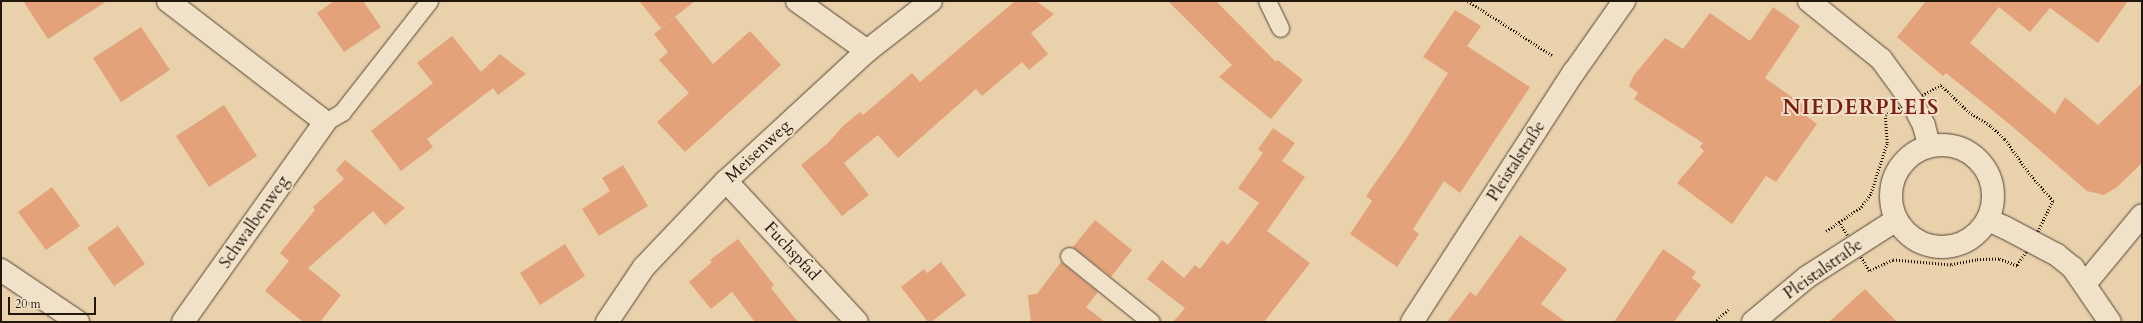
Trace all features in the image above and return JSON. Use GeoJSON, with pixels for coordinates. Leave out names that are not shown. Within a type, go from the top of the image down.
{"type":"FeatureCollection","features":[{"type":"Feature","properties":{"kind":"street"},"geometry":{"type":"LineString","coordinates":[[168,1],[325,122]]}},
{"type":"Feature","properties":{"kind":"street"},"geometry":{"type":"LineString","coordinates":[[798,1],[867,51]]}},
{"type":"Feature","properties":{"kind":"street","name":"Meisenweg"},"geometry":{"type":"LineString","coordinates":[[607,322],[644,267],[726,180],[867,51],[931,1]]}},
{"type":"Feature","properties":{"kind":"street","name":"Pleistalstraße"},"geometry":{"type":"LineString","coordinates":[[1412,322],[1574,72],[1624,1]]}},
{"type":"Feature","properties":{"kind":"street"},"geometry":{"type":"LineString","coordinates":[[1809,1],[1881,59],[1911,100],[1924,126],[1929,145]]}},
{"type":"Feature","properties":{"kind":"street","name":"Schwalbenweg"},"geometry":{"type":"LineString","coordinates":[[183,322],[325,122]]}},
{"type":"Feature","properties":{"kind":"street"},"geometry":{"type":"LineString","coordinates":[[1946,144],[1962,148],[1976,157],[1987,170],[1993,186],[1993,204],[1988,220],[1978,233],[1965,242],[1945,247],[1934,247],[1919,242],[1906,233],[1896,220],[1891,205],[1890,190],[1895,175],[1903,162],[1915,152],[1929,145],[1946,144]]}},
{"type":"Feature","properties":{"kind":"street","name":"Fuchspfad"},"geometry":{"type":"LineString","coordinates":[[726,180],[857,322]]}},
{"type":"Feature","properties":{"kind":"street"},"geometry":{"type":"LineString","coordinates":[[2085,284],[2142,215]]}},
{"type":"Feature","properties":{"kind":"street","name":"Pleistalstraße"},"geometry":{"type":"LineString","coordinates":[[1753,322],[1807,277],[1896,220]]}},
{"type":"Feature","properties":{"kind":"street"},"geometry":{"type":"LineString","coordinates":[[1988,220],[2057,255],[2073,268],[2110,322]]}},
{"type":"Feature","properties":{"kind":"street"},"geometry":{"type":"LineString","coordinates":[[1,270],[78,322]]}},
{"type":"Feature","properties":{"kind":"lane","name":"Schwalbenweg"},"geometry":{"type":"LineString","coordinates":[[325,122],[342,112],[430,1]]}},
{"type":"Feature","properties":{"kind":"lane"},"geometry":{"type":"LineString","coordinates":[[1267,1],[1280,28]]}},
{"type":"Feature","properties":{"kind":"lane"},"geometry":{"type":"LineString","coordinates":[[1069,256],[1151,322]]}},
{"type":"Feature","properties":{"kind":"path"},"geometry":{"type":"LineString","coordinates":[[1468,1],[1548,52],[1574,72]]}},
{"type":"Feature","properties":{"kind":"path"},"geometry":{"type":"LineString","coordinates":[[1941,85],[1969,112],[2005,139],[2029,173],[2053,201],[2033,242],[2017,266],[1999,259],[1976,260],[1951,265],[1893,260],[1869,271],[1839,222],[1861,207],[1871,193],[1887,143],[1885,115],[1911,100],[1941,85]]}},
{"type":"Feature","properties":{"kind":"building"},"geometry":{"type":"Polygon","coordinates":[[[23,1],[107,1],[48,39],[23,1]]]}},
{"type":"Feature","properties":{"kind":"building"},"geometry":{"type":"Polygon","coordinates":[[[334,1],[363,1],[381,27],[344,52],[317,13],[334,1]]]}},
{"type":"Feature","properties":{"kind":"building"},"geometry":{"type":"Polygon","coordinates":[[[639,1],[695,1],[661,28],[639,1]]]}},
{"type":"Feature","properties":{"kind":"building"},"geometry":{"type":"Polygon","coordinates":[[[1015,1],[1036,1],[1054,14],[1031,33],[1048,54],[1029,70],[1022,62],[982,96],[976,89],[898,158],[878,135],[844,163],[869,195],[842,216],[801,165],[828,143],[843,126],[860,112],[863,115],[912,73],[920,82],[1015,1]]]}},
{"type":"Feature","properties":{"kind":"building"},"geometry":{"type":"Polygon","coordinates":[[[1168,1],[1216,1],[1276,62],[1278,60],[1303,80],[1271,119],[1219,77],[1232,65],[1168,1]]]}},
{"type":"Feature","properties":{"kind":"building"},"geometry":{"type":"Polygon","coordinates":[[[1926,1],[2128,1],[2098,43],[2050,8],[2030,32],[1999,7],[1970,43],[2055,114],[2065,97],[2098,125],[2142,83],[2142,163],[2117,187],[2104,195],[2087,191],[2013,127],[1946,73],[1943,76],[1897,37],[1926,1]]]}},
{"type":"Feature","properties":{"kind":"building"},"geometry":{"type":"Polygon","coordinates":[[[1773,7],[1800,26],[1765,78],[1806,107],[1802,113],[1817,124],[1776,182],[1766,176],[1732,224],[1677,183],[1704,151],[1700,147],[1703,143],[1634,99],[1638,93],[1629,86],[1634,75],[1665,38],[1683,49],[1710,13],[1750,41],[1773,7]]]}},
{"type":"Feature","properties":{"kind":"building"},"geometry":{"type":"Polygon","coordinates":[[[1455,10],[1481,26],[1467,46],[1530,87],[1460,193],[1444,181],[1413,229],[1419,234],[1397,267],[1350,234],[1372,201],[1366,196],[1404,142],[1448,73],[1423,57],[1455,10]]]}},
{"type":"Feature","properties":{"kind":"building"},"geometry":{"type":"Polygon","coordinates":[[[675,17],[713,64],[750,31],[781,65],[685,152],[657,122],[689,93],[659,60],[668,52],[654,34],[675,17]]]}},
{"type":"Feature","properties":{"kind":"building"},"geometry":{"type":"Polygon","coordinates":[[[141,27],[170,70],[121,102],[93,58],[141,27]]]}},
{"type":"Feature","properties":{"kind":"building"},"geometry":{"type":"Polygon","coordinates":[[[452,36],[481,72],[500,54],[526,74],[498,95],[493,88],[427,139],[433,147],[401,171],[371,131],[433,83],[417,63],[452,36]]]}},
{"type":"Feature","properties":{"kind":"building"},"geometry":{"type":"Polygon","coordinates":[[[224,105],[257,156],[209,187],[176,136],[224,105]]]}},
{"type":"Feature","properties":{"kind":"building"},"geometry":{"type":"Polygon","coordinates":[[[1273,128],[1295,143],[1282,161],[1305,177],[1267,231],[1310,263],[1264,322],[1173,322],[1185,308],[1147,279],[1162,260],[1184,278],[1195,265],[1200,269],[1222,240],[1228,245],[1259,203],[1238,188],[1263,153],[1258,149],[1273,128]]]}},
{"type":"Feature","properties":{"kind":"building"},"geometry":{"type":"Polygon","coordinates":[[[345,160],[405,208],[385,225],[373,211],[308,268],[341,295],[320,322],[303,322],[265,291],[289,261],[280,253],[315,210],[313,207],[344,179],[336,170],[345,160]]]}},
{"type":"Feature","properties":{"kind":"building"},"geometry":{"type":"Polygon","coordinates":[[[623,165],[648,206],[599,236],[582,209],[610,191],[602,178],[623,165]]]}},
{"type":"Feature","properties":{"kind":"building"},"geometry":{"type":"Polygon","coordinates":[[[52,187],[80,226],[46,250],[18,212],[52,187]]]}},
{"type":"Feature","properties":{"kind":"building"},"geometry":{"type":"Polygon","coordinates":[[[1095,220],[1132,250],[1111,277],[1073,247],[1095,220]]]}},
{"type":"Feature","properties":{"kind":"building"},"geometry":{"type":"Polygon","coordinates":[[[118,226],[145,264],[114,286],[87,248],[118,226]]]}},
{"type":"Feature","properties":{"kind":"building"},"geometry":{"type":"Polygon","coordinates":[[[1520,235],[1567,269],[1541,304],[1566,322],[1447,322],[1470,292],[1476,296],[1520,235]]]}},
{"type":"Feature","properties":{"kind":"building"},"geometry":{"type":"Polygon","coordinates":[[[738,239],[774,285],[771,288],[798,322],[755,322],[732,292],[711,309],[689,282],[712,262],[710,260],[738,239]]]}},
{"type":"Feature","properties":{"kind":"building"},"geometry":{"type":"Polygon","coordinates":[[[565,244],[585,276],[540,305],[520,273],[565,244]]]}},
{"type":"Feature","properties":{"kind":"building"},"geometry":{"type":"Polygon","coordinates":[[[1663,249],[1696,272],[1692,278],[1701,285],[1674,322],[1614,322],[1663,249]]]}},
{"type":"Feature","properties":{"kind":"building"},"geometry":{"type":"Polygon","coordinates":[[[941,262],[966,295],[931,322],[928,322],[901,287],[924,269],[927,273],[941,262]]]}},
{"type":"Feature","properties":{"kind":"building"},"geometry":{"type":"Polygon","coordinates":[[[1061,262],[1098,292],[1086,307],[1105,322],[1031,322],[1028,295],[1037,294],[1061,262]]]}},
{"type":"Feature","properties":{"kind":"building"},"geometry":{"type":"Polygon","coordinates":[[[1865,289],[1897,322],[1829,322],[1865,289]]]}},
{"type":"Feature","properties":{"kind":"district","name":"NIEDERPLEIS"},"geometry":{"type":"Point","coordinates":[1861,108]}}]}
